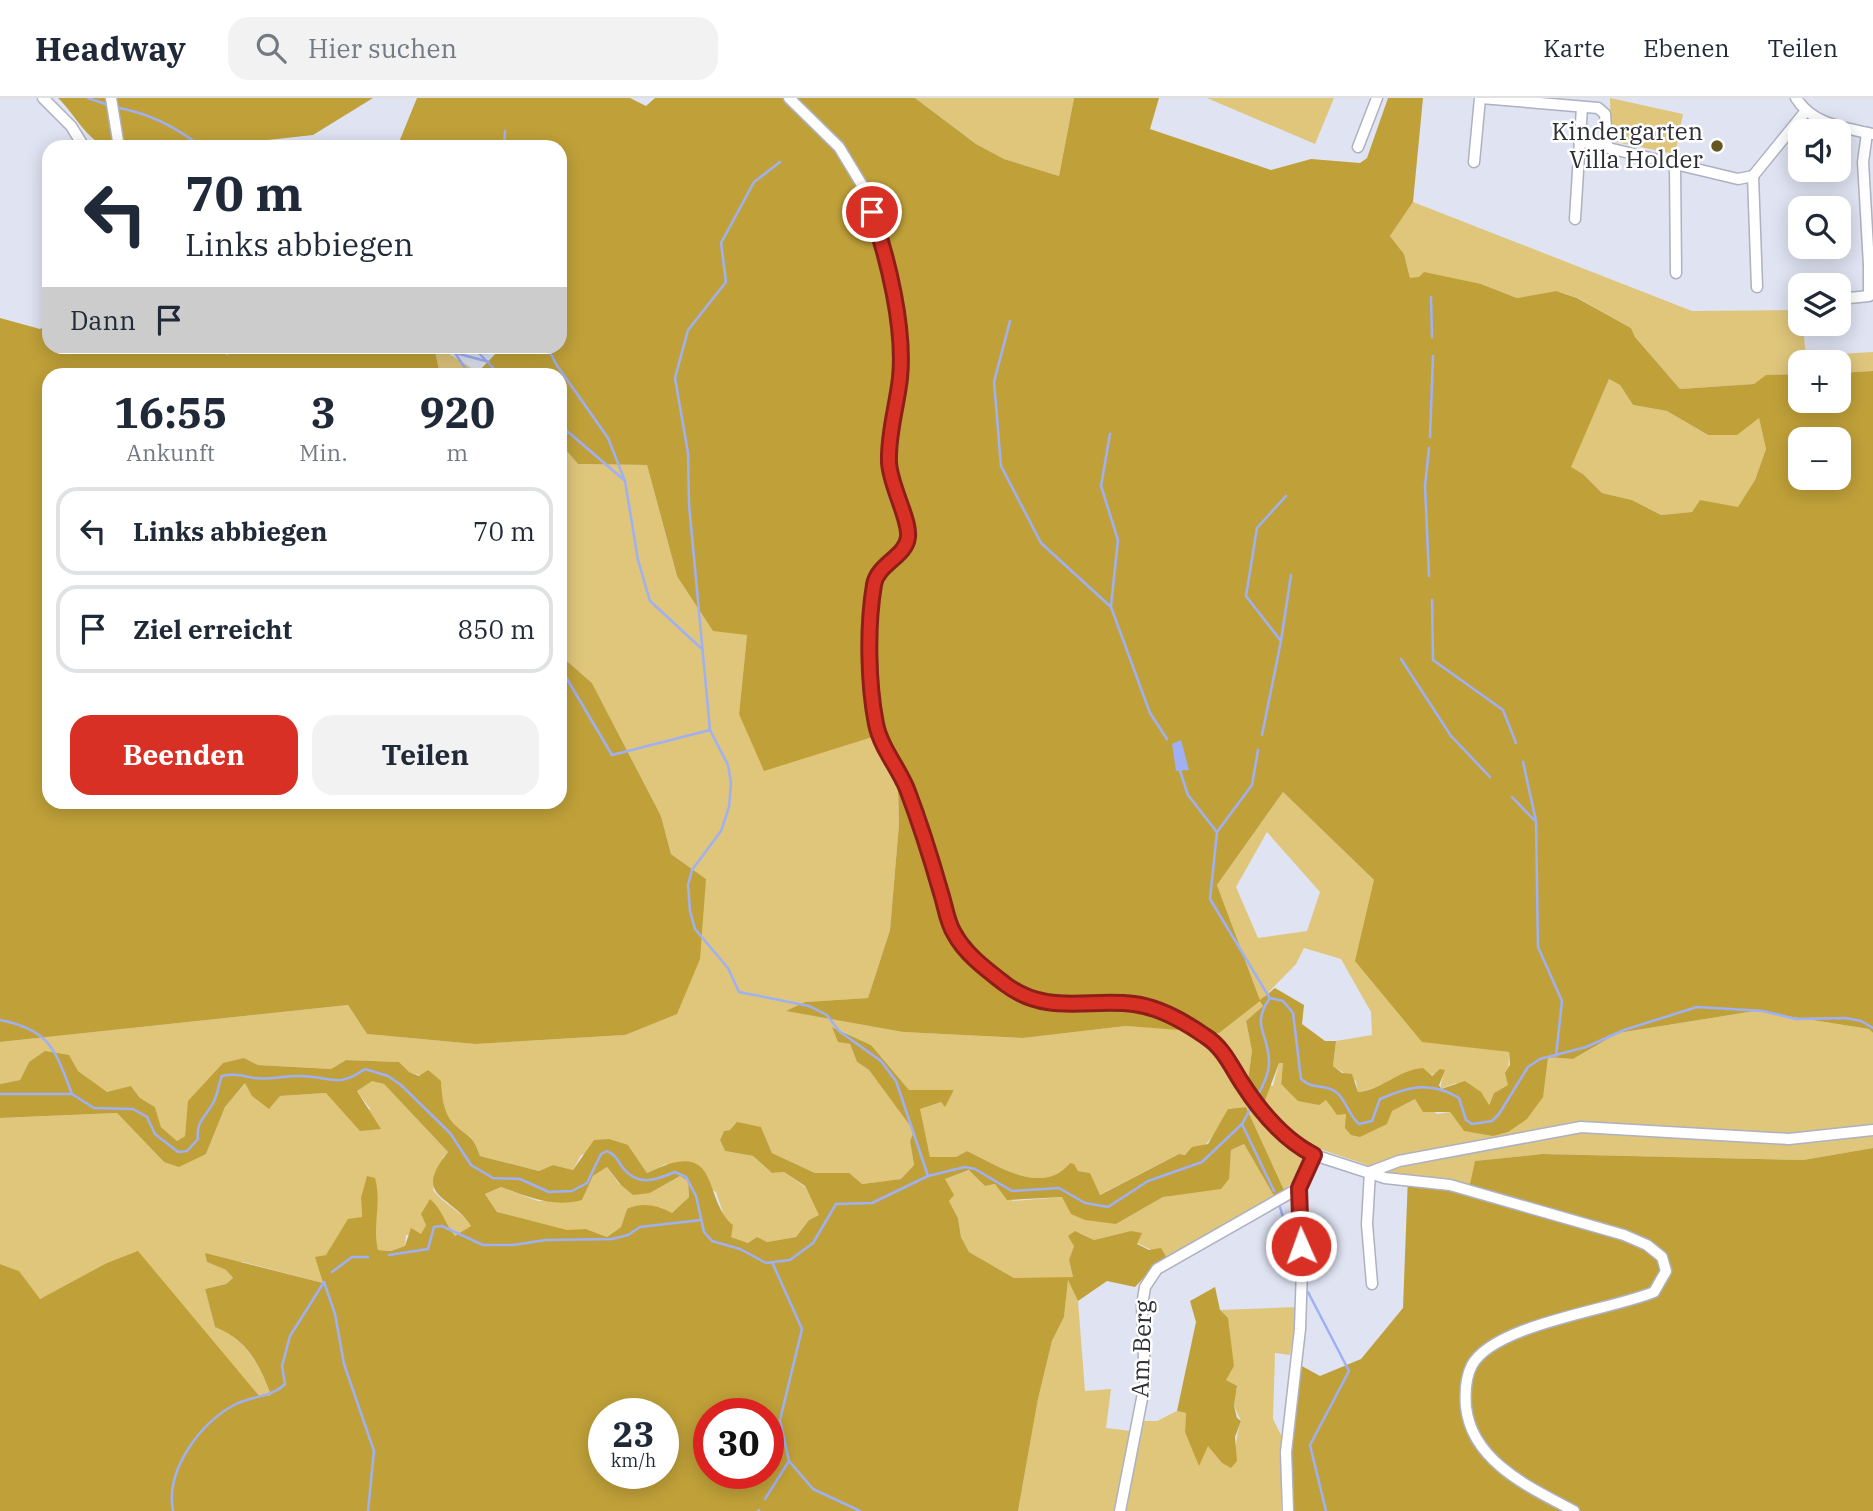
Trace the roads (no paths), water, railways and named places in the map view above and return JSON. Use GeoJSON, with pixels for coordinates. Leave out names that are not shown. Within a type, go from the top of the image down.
{"type":"FeatureCollection","features":[{"type":"Feature","properties":{"kind":"street"},"geometry":{"type":"LineString","coordinates":[[43,98],[71,126],[80,140]]}},
{"type":"Feature","properties":{"kind":"street"},"geometry":{"type":"LineString","coordinates":[[789,98],[839,147],[862,185],[881,238],[896,308],[900,375],[890,435],[889,464],[894,494],[909,534],[903,549],[884,566],[874,581],[869,642],[876,725],[890,760],[906,785],[954,933],[978,963],[1009,987],[1050,1003],[1080,1006],[1109,1002],[1150,1006],[1206,1036],[1219,1047],[1255,1101],[1278,1128],[1314,1155],[1399,1181],[1450,1185],[1624,1235],[1647,1245],[1666,1263],[1664,1279],[1654,1292],[1506,1338],[1480,1356],[1469,1375],[1466,1407],[1474,1438],[1488,1455],[1515,1477],[1574,1511]]}},
{"type":"Feature","properties":{"kind":"street"},"geometry":{"type":"LineString","coordinates":[[1358,147],[1377,98]]}},
{"type":"Feature","properties":{"kind":"street"},"geometry":{"type":"LineString","coordinates":[[1474,162],[1480,98],[1598,108],[1605,114],[1607,145]]}},
{"type":"Feature","properties":{"kind":"street"},"geometry":{"type":"LineString","coordinates":[[1796,98],[1805,112],[1827,124],[1870,133],[1863,162],[1871,265],[1869,296],[1851,298]]}},
{"type":"Feature","properties":{"kind":"street"},"geometry":{"type":"LineString","coordinates":[[111,99],[118,140]]}},
{"type":"Feature","properties":{"kind":"street"},"geometry":{"type":"LineString","coordinates":[[1575,219],[1582,107]]}},
{"type":"Feature","properties":{"kind":"street"},"geometry":{"type":"LineString","coordinates":[[1757,286],[1754,176],[1805,112]]}},
{"type":"Feature","properties":{"kind":"street"},"geometry":{"type":"LineString","coordinates":[[1579,141],[1607,145],[1738,179],[1754,176]]}},
{"type":"Feature","properties":{"kind":"street"},"geometry":{"type":"LineString","coordinates":[[1675,164],[1676,273]]}},
{"type":"Feature","properties":{"kind":"street"},"geometry":{"type":"LineString","coordinates":[[1370,1172],[1399,1161],[1581,1127],[1789,1139],[1873,1130]]}},
{"type":"Feature","properties":{"kind":"street"},"geometry":{"type":"LineString","coordinates":[[1287,1511],[1286,1452],[1300,1329],[1302,1281],[1299,1188],[1314,1155]]}},
{"type":"Feature","properties":{"kind":"street"},"geometry":{"type":"LineString","coordinates":[[1370,1172],[1367,1224],[1372,1284]]}},
{"type":"Feature","properties":{"kind":"street","name":"Am Berg"},"geometry":{"type":"LineString","coordinates":[[1120,1511],[1145,1382],[1142,1305],[1144,1287],[1157,1269],[1299,1188]]}},
{"type":"Feature","properties":{"kind":"water"},"geometry":{"type":"Polygon","coordinates":[[[1181,740],[1189,770],[1176,771],[1172,744],[1181,740]]]}},
{"type":"Feature","properties":{"kind":"waterway"},"geometry":{"type":"LineString","coordinates":[[88,98],[108,105]]}},
{"type":"Feature","properties":{"kind":"waterway"},"geometry":{"type":"LineString","coordinates":[[114,107],[161,121],[192,140]]}},
{"type":"Feature","properties":{"kind":"waterway"},"geometry":{"type":"LineString","coordinates":[[504,140],[505,131]]}},
{"type":"Feature","properties":{"kind":"waterway"},"geometry":{"type":"LineString","coordinates":[[780,162],[754,182],[721,243],[726,282],[688,330],[675,378],[688,453],[689,504],[710,730],[728,765],[731,783],[729,807],[721,831],[692,870],[688,885],[690,911],[695,929],[728,968],[739,992],[809,1006],[827,1015],[839,1031],[881,1061],[896,1081],[928,1176]]}},
{"type":"Feature","properties":{"kind":"waterway"},"geometry":{"type":"LineString","coordinates":[[1431,297],[1432,337]]}},
{"type":"Feature","properties":{"kind":"waterway"},"geometry":{"type":"LineString","coordinates":[[1010,321],[994,382],[1001,466],[1041,543],[1111,607],[1150,713],[1167,739]]}},
{"type":"Feature","properties":{"kind":"waterway"},"geometry":{"type":"LineString","coordinates":[[456,354],[465,368]]}},
{"type":"Feature","properties":{"kind":"waterway"},"geometry":{"type":"LineString","coordinates":[[460,354],[489,362]]}},
{"type":"Feature","properties":{"kind":"waterway"},"geometry":{"type":"LineString","coordinates":[[480,354],[493,368]]}},
{"type":"Feature","properties":{"kind":"waterway"},"geometry":{"type":"LineString","coordinates":[[551,354],[559,368]]}},
{"type":"Feature","properties":{"kind":"waterway"},"geometry":{"type":"LineString","coordinates":[[1430,437],[1433,356]]}},
{"type":"Feature","properties":{"kind":"waterway"},"geometry":{"type":"LineString","coordinates":[[567,380],[608,438],[625,481],[638,560],[650,601],[702,649]]}},
{"type":"Feature","properties":{"kind":"waterway"},"geometry":{"type":"LineString","coordinates":[[567,431],[624,480]]}},
{"type":"Feature","properties":{"kind":"waterway"},"geometry":{"type":"LineString","coordinates":[[1110,434],[1101,486],[1118,540],[1111,606]]}},
{"type":"Feature","properties":{"kind":"waterway"},"geometry":{"type":"LineString","coordinates":[[1429,448],[1425,486],[1429,576]]}},
{"type":"Feature","properties":{"kind":"waterway"},"geometry":{"type":"LineString","coordinates":[[1262,735],[1281,641],[1246,596],[1257,528],[1286,496]]}},
{"type":"Feature","properties":{"kind":"waterway"},"geometry":{"type":"LineString","coordinates":[[1281,641],[1291,575]]}},
{"type":"Feature","properties":{"kind":"waterway"},"geometry":{"type":"LineString","coordinates":[[1432,600],[1433,660],[1503,710],[1516,743]]}},
{"type":"Feature","properties":{"kind":"waterway"},"geometry":{"type":"LineString","coordinates":[[1401,659],[1451,736],[1490,777]]}},
{"type":"Feature","properties":{"kind":"waterway"},"geometry":{"type":"LineString","coordinates":[[567,679],[612,755],[710,730]]}},
{"type":"Feature","properties":{"kind":"waterway"},"geometry":{"type":"LineString","coordinates":[[1258,750],[1252,785],[1217,832],[1210,899],[1269,997]]}},
{"type":"Feature","properties":{"kind":"waterway"},"geometry":{"type":"LineString","coordinates":[[1523,762],[1536,821],[1538,947],[1562,1001],[1556,1056]]}},
{"type":"Feature","properties":{"kind":"waterway"},"geometry":{"type":"LineString","coordinates":[[1179,768],[1188,795],[1216,831]]}},
{"type":"Feature","properties":{"kind":"waterway"},"geometry":{"type":"LineString","coordinates":[[1512,797],[1534,820]]}},
{"type":"Feature","properties":{"kind":"waterway"},"geometry":{"type":"LineString","coordinates":[[1256,1098],[1269,1067],[1261,1016],[1270,998],[1283,1001],[1293,1013],[1301,1079],[1310,1085],[1336,1092],[1359,1124],[1372,1121],[1380,1099],[1420,1087],[1439,1089],[1459,1098],[1466,1120],[1472,1124],[1492,1121],[1528,1067],[1540,1059],[1586,1047],[1624,1030],[1697,1007],[1763,1011],[1796,1019],[1845,1018],[1861,1021],[1873,1028]]}},
{"type":"Feature","properties":{"kind":"waterway"},"geometry":{"type":"LineString","coordinates":[[0,1020],[30,1030],[49,1044],[61,1065],[72,1094]]}},
{"type":"Feature","properties":{"kind":"waterway"},"geometry":{"type":"LineString","coordinates":[[0,1094],[72,1094],[94,1108],[133,1109],[147,1117],[155,1134],[178,1152],[187,1151],[198,1139],[200,1124],[215,1100],[222,1076],[266,1079],[309,1076],[339,1080],[365,1069],[388,1076],[401,1085],[450,1133],[471,1165],[493,1178],[520,1179],[549,1192],[572,1191],[587,1183],[601,1154],[607,1151],[615,1156],[629,1174],[641,1180],[675,1172],[686,1177],[696,1196],[704,1232],[712,1241],[740,1249],[766,1263],[790,1260],[813,1243],[836,1204],[872,1203],[928,1176],[965,1167],[975,1169],[1012,1191],[1059,1188],[1085,1203],[1108,1207],[1148,1181],[1202,1162],[1242,1124],[1253,1104]]}},
{"type":"Feature","properties":{"kind":"waterway"},"geometry":{"type":"LineString","coordinates":[[1242,1124],[1274,1191]]}},
{"type":"Feature","properties":{"kind":"waterway"},"geometry":{"type":"LineString","coordinates":[[1280,1207],[1296,1263]]}},
{"type":"Feature","properties":{"kind":"waterway"},"geometry":{"type":"LineString","coordinates":[[389,1255],[428,1249],[434,1227],[442,1226],[483,1245],[513,1245],[546,1240],[612,1239],[628,1235],[640,1227],[701,1220]]}},
{"type":"Feature","properties":{"kind":"waterway"},"geometry":{"type":"LineString","coordinates":[[332,1272],[352,1257],[368,1257]]}},
{"type":"Feature","properties":{"kind":"waterway"},"geometry":{"type":"LineString","coordinates":[[772,1262],[802,1329],[780,1420],[789,1461],[813,1489],[860,1511]]}},
{"type":"Feature","properties":{"kind":"waterway"},"geometry":{"type":"LineString","coordinates":[[324,1282],[335,1314],[344,1364],[374,1451],[368,1511]]}},
{"type":"Feature","properties":{"kind":"waterway"},"geometry":{"type":"LineString","coordinates":[[173,1511],[174,1480],[180,1464],[198,1435],[236,1404],[268,1394],[285,1384],[282,1366],[290,1336],[324,1282]]}},
{"type":"Feature","properties":{"kind":"waterway"},"geometry":{"type":"LineString","coordinates":[[1308,1292],[1349,1371],[1310,1445],[1326,1511]]}},
{"type":"Feature","properties":{"kind":"waterway"},"geometry":{"type":"LineString","coordinates":[[765,1499],[789,1461]]}},
{"type":"Feature","properties":{"kind":"place","name":"Kindergarten Villa Holder"},"geometry":{"type":"Point","coordinates":[1717,146]}}]}
